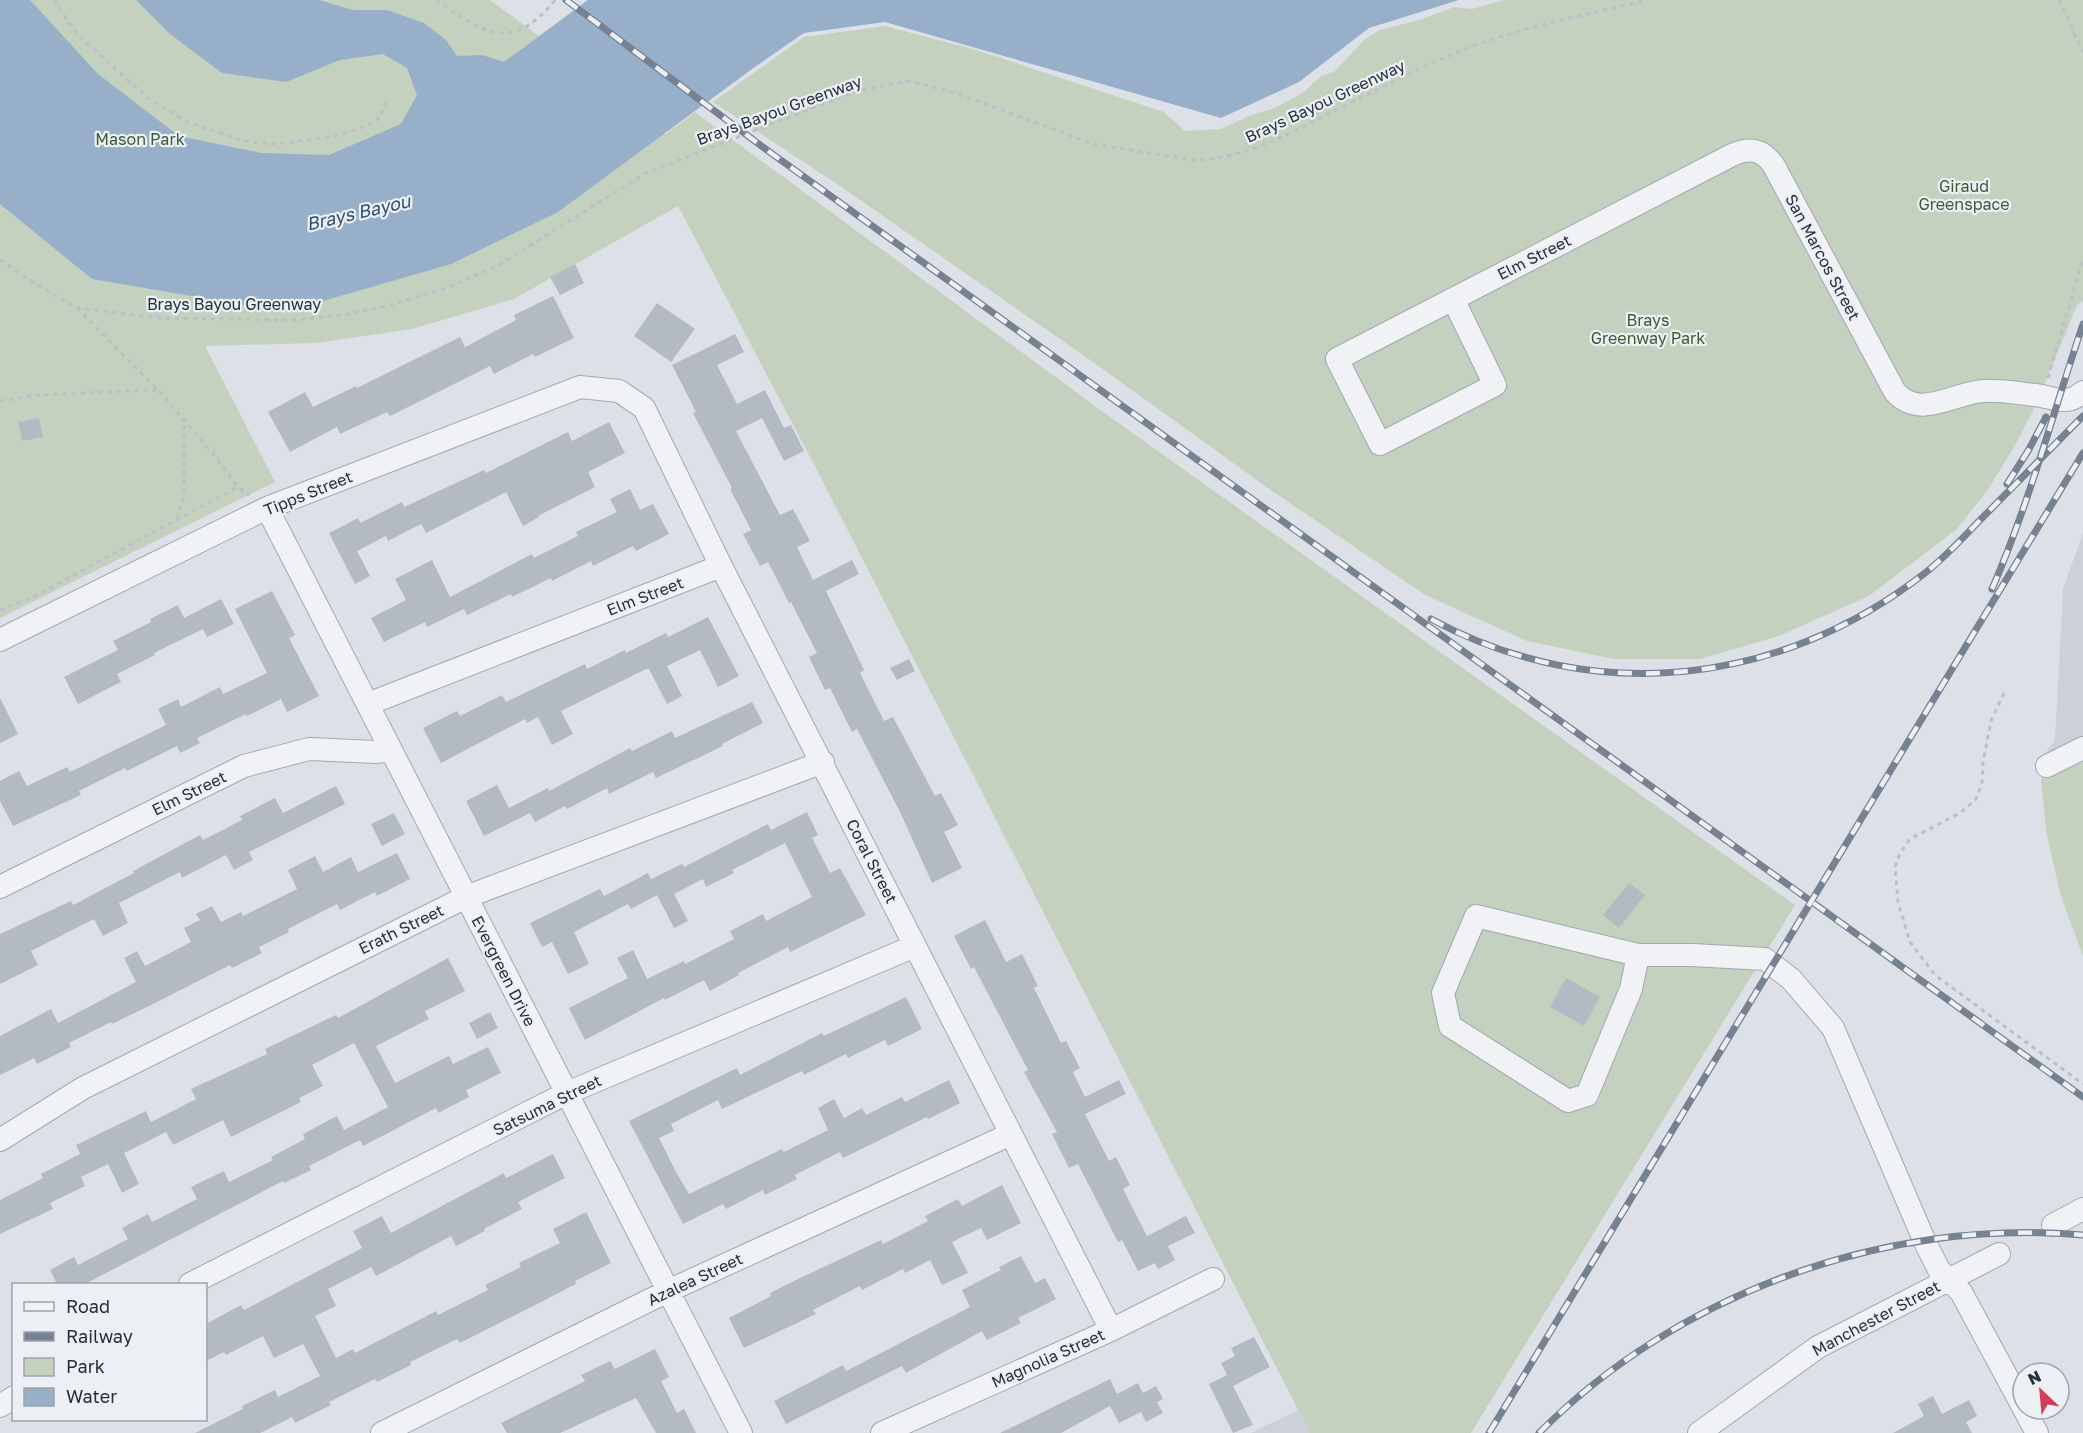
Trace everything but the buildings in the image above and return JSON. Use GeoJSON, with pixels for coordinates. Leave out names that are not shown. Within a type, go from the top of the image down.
{"type":"FeatureCollection","features":[{"type":"Feature","properties":{"kind":"street","name":"San Marcos Street"},"geometry":{"type":"LineString","coordinates":[[1732,155],[1754,150],[1769,159],[1895,392],[1907,402],[1919,405],[1933,404],[1985,391],[2043,395]]}},
{"type":"Feature","properties":{"kind":"street","name":"Elm Street"},"geometry":{"type":"LineString","coordinates":[[1453,299],[1495,385],[1380,444],[1337,359],[1453,299],[1732,155]]}},
{"type":"Feature","properties":{"kind":"street","name":"Tipps Street"},"geometry":{"type":"LineString","coordinates":[[0,640],[267,508],[580,387],[619,391],[627,397]]}},
{"type":"Feature","properties":{"kind":"street"},"geometry":{"type":"LineString","coordinates":[[2043,395],[2067,401],[2083,392]]}},
{"type":"Feature","properties":{"kind":"street","name":"Coral Street"},"geometry":{"type":"LineString","coordinates":[[627,397],[644,408],[721,566],[1111,1330]]}},
{"type":"Feature","properties":{"kind":"street","name":"Evergreen Drive"},"geometry":{"type":"LineString","coordinates":[[267,508],[741,1433]]}},
{"type":"Feature","properties":{"kind":"street","name":"Elm Street"},"geometry":{"type":"LineString","coordinates":[[368,704],[721,566]]}},
{"type":"Feature","properties":{"kind":"street"},"geometry":{"type":"LineString","coordinates":[[2047,766],[2083,748]]}},
{"type":"Feature","properties":{"kind":"street","name":"Elm Street"},"geometry":{"type":"LineString","coordinates":[[0,887],[244,766],[309,749],[376,752],[391,750]]}},
{"type":"Feature","properties":{"kind":"street","name":"Erath Street"},"geometry":{"type":"LineString","coordinates":[[0,1140],[83,1088],[466,897],[823,762]]}},
{"type":"Feature","properties":{"kind":"street"},"geometry":{"type":"LineString","coordinates":[[1638,955],[1631,989],[1587,1095],[1568,1101],[1450,1026],[1443,993],[1476,916],[1638,955],[1765,959],[1791,979],[1833,1028],[1925,1242],[1939,1270],[1961,1292],[2011,1384]]}},
{"type":"Feature","properties":{"kind":"street","name":"Satsuma Street"},"geometry":{"type":"LineString","coordinates":[[192,1283],[567,1093],[915,946]]}},
{"type":"Feature","properties":{"kind":"street","name":"Azalea Street"},"geometry":{"type":"LineString","coordinates":[[382,1433],[668,1291],[1011,1134]]}},
{"type":"Feature","properties":{"kind":"street"},"geometry":{"type":"LineString","coordinates":[[2053,1224],[2083,1209]]}},
{"type":"Feature","properties":{"kind":"street","name":"Manchester Street"},"geometry":{"type":"LineString","coordinates":[[1699,1433],[1818,1347],[1999,1254]]}},
{"type":"Feature","properties":{"kind":"street","name":"Magnolia Street"},"geometry":{"type":"LineString","coordinates":[[882,1433],[1111,1330],[1213,1279]]}},
{"type":"Feature","properties":{"kind":"path"},"geometry":{"type":"LineString","coordinates":[[54,0],[83,40],[148,98],[187,122],[244,141],[269,144],[287,143],[340,135],[371,124],[379,118],[386,102]]}},
{"type":"Feature","properties":{"kind":"path"},"geometry":{"type":"LineString","coordinates":[[436,0],[463,19],[495,34],[513,34],[533,23],[555,0]]}},
{"type":"Feature","properties":{"kind":"path","name":"Brays Bayou Greenway"},"geometry":{"type":"LineString","coordinates":[[0,260],[77,308],[160,318],[297,320],[344,315],[387,306],[446,288],[499,265],[646,173],[856,91],[909,81],[956,93],[1093,144],[1193,160],[1223,157],[1256,148],[1284,136],[1461,51],[1520,31],[1648,0]]}},
{"type":"Feature","properties":{"kind":"path"},"geometry":{"type":"LineString","coordinates":[[2059,0],[2083,52]]}},
{"type":"Feature","properties":{"kind":"path"},"geometry":{"type":"LineString","coordinates":[[2043,395],[2083,259]]}},
{"type":"Feature","properties":{"kind":"path"},"geometry":{"type":"LineString","coordinates":[[77,308],[158,390],[238,487],[267,508]]}},
{"type":"Feature","properties":{"kind":"path"},"geometry":{"type":"LineString","coordinates":[[0,401],[38,395],[158,390]]}},
{"type":"Feature","properties":{"kind":"path"},"geometry":{"type":"LineString","coordinates":[[177,519],[184,496],[184,420]]}},
{"type":"Feature","properties":{"kind":"path"},"geometry":{"type":"LineString","coordinates":[[0,610],[31,598],[238,487]]}},
{"type":"Feature","properties":{"kind":"path"},"geometry":{"type":"LineString","coordinates":[[2004,693],[1991,721],[1983,762],[1982,784],[1976,799],[1960,813],[1910,839],[1900,853],[1895,867],[1898,902],[1910,942],[1935,975],[2083,1084]]}},
{"type":"Feature","properties":{"kind":"shaded area"},"geometry":{"type":"Polygon","coordinates":[[[2083,533],[2083,956],[2061,896],[2047,835],[2041,759],[2055,740],[2063,589],[2083,533]]]}},
{"type":"Feature","properties":{"kind":"shaded area"},"geometry":{"type":"Polygon","coordinates":[[[1298,1410],[1310,1433],[1251,1433],[1298,1410]]]}},
{"type":"Feature","properties":{"kind":"green space","name":"Mason Park"},"geometry":{"type":"Polygon","coordinates":[[[0,0],[490,0],[539,36],[446,106],[666,134],[695,112],[1095,406],[1795,905],[1471,1433],[1310,1433],[820,476],[678,206],[514,299],[412,329],[316,343],[205,346],[275,482],[0,618],[0,0]]]}},
{"type":"Feature","properties":{"kind":"green space","name":"Brays Greenway Park"},"geometry":{"type":"Polygon","coordinates":[[[1504,0],[2083,0],[2083,301],[2077,305],[2035,407],[1989,488],[1957,529],[1869,596],[1779,636],[1700,659],[1614,659],[1527,641],[1425,595],[1265,486],[1093,362],[840,186],[713,102],[804,37],[885,26],[976,50],[1164,112],[1185,131],[1221,129],[1251,115],[1275,108],[1304,92],[1321,76],[1334,72],[1364,40],[1380,30],[1419,20],[1454,7],[1472,9],[1504,0]]]}},
{"type":"Feature","properties":{"kind":"green space"},"geometry":{"type":"Polygon","coordinates":[[[2083,759],[2083,956],[2061,896],[2047,835],[2041,780],[2083,759]]]}},
{"type":"Feature","properties":{"kind":"water","name":"Brays Bayou"},"geometry":{"type":"Polygon","coordinates":[[[0,0],[30,0],[98,74],[179,136],[261,153],[329,155],[401,124],[417,95],[407,68],[383,54],[340,60],[286,82],[222,73],[170,34],[136,0],[319,0],[353,10],[387,10],[424,23],[446,40],[457,56],[482,55],[504,62],[588,0],[1459,0],[1369,28],[1299,82],[1221,118],[885,22],[804,33],[558,212],[451,264],[285,312],[92,279],[0,204],[0,0]]]}},
{"type":"Feature","properties":{"kind":"railway"},"geometry":{"type":"LineString","coordinates":[[566,0],[771,153],[2083,1097]]}},
{"type":"Feature","properties":{"kind":"railway"},"geometry":{"type":"LineString","coordinates":[[1992,589],[2029,491],[2083,324]]}},
{"type":"Feature","properties":{"kind":"railway"},"geometry":{"type":"LineString","coordinates":[[1431,619],[1493,647],[1557,665],[1621,673],[1685,671],[1748,660],[1810,640],[1869,611],[1925,573],[2083,416]]}},
{"type":"Feature","properties":{"kind":"railway"},"geometry":{"type":"LineString","coordinates":[[2007,484],[2046,417]]}},
{"type":"Feature","properties":{"kind":"railway"},"geometry":{"type":"LineString","coordinates":[[1489,1433],[2083,453]]}},
{"type":"Feature","properties":{"kind":"railway"},"geometry":{"type":"LineString","coordinates":[[1539,1433],[1594,1384],[1655,1341],[1720,1304],[1789,1275],[1861,1253],[1934,1239],[2009,1233],[2083,1235]]}},
{"type":"Feature","properties":{"kind":"park label","name":"Giraud Greenspace"},"geometry":{"type":"Point","coordinates":[1964,195]}}]}
